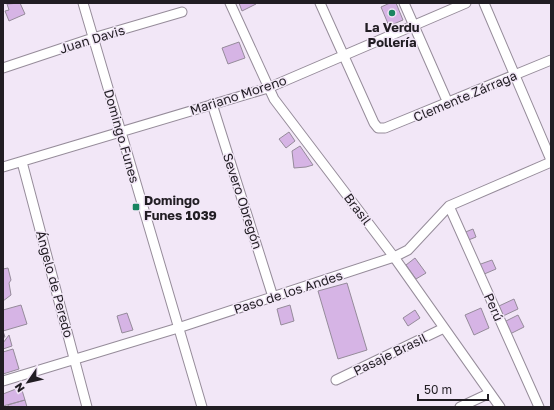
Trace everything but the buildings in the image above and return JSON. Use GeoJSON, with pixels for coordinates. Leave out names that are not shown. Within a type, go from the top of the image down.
{"type":"FeatureCollection","features":[{"type":"Feature","properties":{"kind":"street","name":"Domingo Funes"},"geometry":{"type":"LineString","coordinates":[[83,3],[202,407]]}},
{"type":"Feature","properties":{"kind":"street","name":"Brasil"},"geometry":{"type":"LineString","coordinates":[[230,3],[268,88],[394,257],[500,407]]}},
{"type":"Feature","properties":{"kind":"street"},"geometry":{"type":"LineString","coordinates":[[320,3],[344,56]]}},
{"type":"Feature","properties":{"kind":"street"},"geometry":{"type":"LineString","coordinates":[[404,3],[448,103]]}},
{"type":"Feature","properties":{"kind":"street","name":"Mariano Moreno"},"geometry":{"type":"LineString","coordinates":[[3,167],[268,88],[466,3]]}},
{"type":"Feature","properties":{"kind":"street"},"geometry":{"type":"LineString","coordinates":[[484,3],[551,161]]}},
{"type":"Feature","properties":{"kind":"street","name":"Juan Davis"},"geometry":{"type":"LineString","coordinates":[[3,68],[93,38],[182,12]]}},
{"type":"Feature","properties":{"kind":"street","name":"Clemente Zárraga"},"geometry":{"type":"LineString","coordinates":[[344,56],[378,128],[385,128],[551,60]]}},
{"type":"Feature","properties":{"kind":"street","name":"Severo Obregón"},"geometry":{"type":"LineString","coordinates":[[212,104],[274,297]]}},
{"type":"Feature","properties":{"kind":"street","name":"Paso de los Andes"},"geometry":{"type":"LineString","coordinates":[[3,381],[178,328],[394,257],[408,250],[449,206],[551,161]]}},
{"type":"Feature","properties":{"kind":"street","name":"Ángelo de Peredo"},"geometry":{"type":"LineString","coordinates":[[22,162],[88,407]]}},
{"type":"Feature","properties":{"kind":"street","name":"Perú"},"geometry":{"type":"LineString","coordinates":[[449,206],[539,407]]}},
{"type":"Feature","properties":{"kind":"street","name":"Pasaje Brasil"},"geometry":{"type":"LineString","coordinates":[[336,380],[444,328]]}},
{"type":"Feature","properties":{"kind":"street"},"geometry":{"type":"LineString","coordinates":[[460,407],[490,393]]}},
{"type":"Feature","properties":{"kind":"place","name":"La Verdu Pollería"},"geometry":{"type":"Point","coordinates":[392,13]}},
{"type":"Feature","properties":{"kind":"place","name":"Domingo Funes 1039"},"geometry":{"type":"Point","coordinates":[136,207]}}]}
